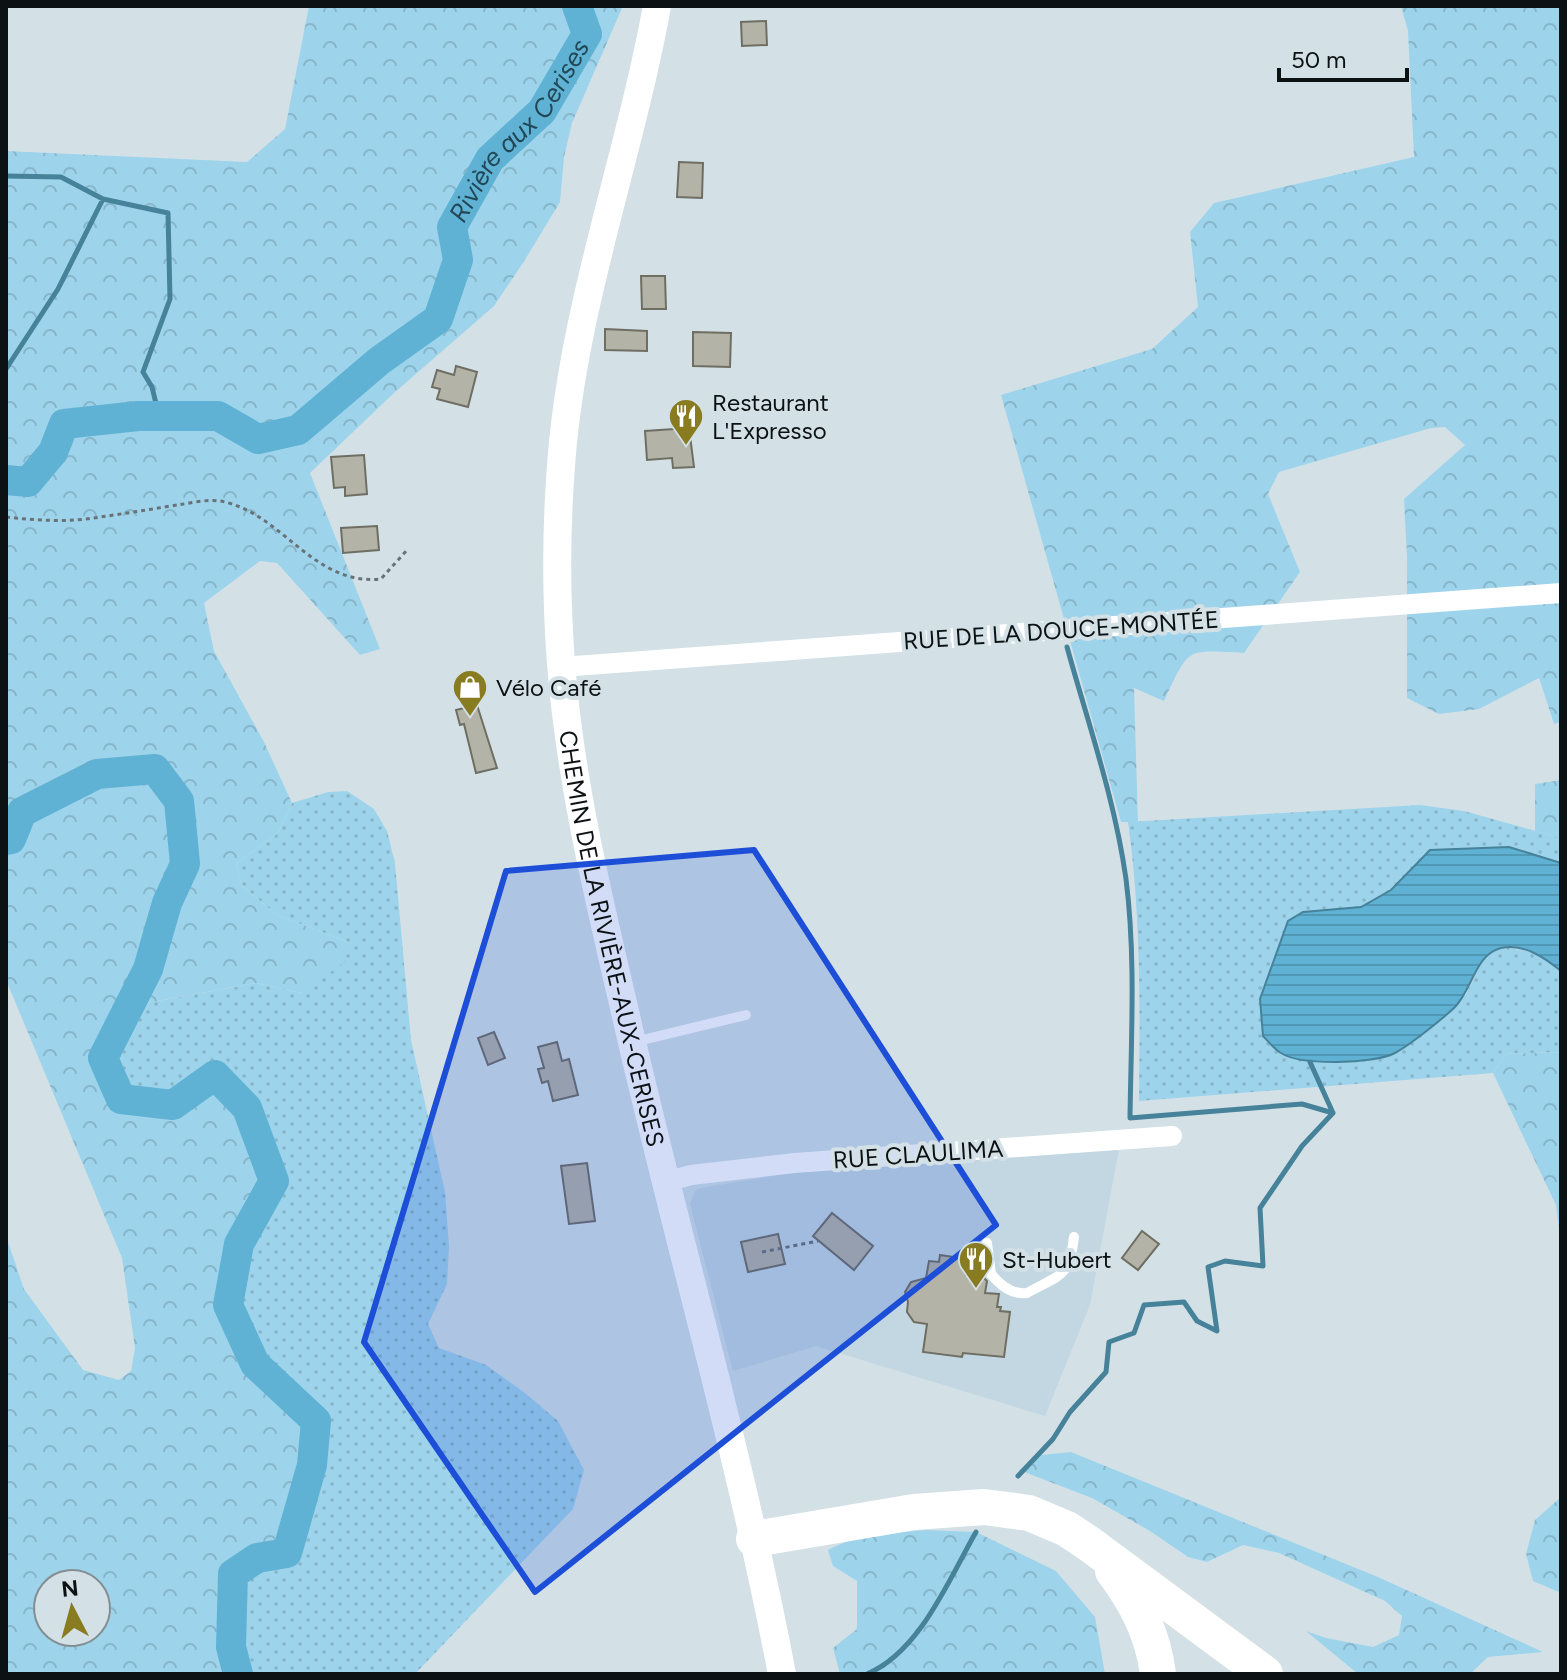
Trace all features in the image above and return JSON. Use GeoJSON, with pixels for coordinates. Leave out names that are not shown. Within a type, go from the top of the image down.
{"type":"FeatureCollection","features":[{"type":"Feature","properties":{"kind":"highway"},"geometry":{"type":"LineString","coordinates":[[754,1539],[914,1512],[984,1507],[1029,1513],[1067,1529],[1088,1543],[1265,1674]]}},
{"type":"Feature","properties":{"kind":"highway"},"geometry":{"type":"LineString","coordinates":[[1088,1543],[1112,1570],[1139,1609],[1152,1640],[1158,1674]]}},
{"type":"Feature","properties":{"kind":"main road","name":"CHEMIN DE LA RIVIÈRE-AUX-CERISES"},"geometry":{"type":"LineString","coordinates":[[657,6],[644,76],[588,298],[570,391],[561,465],[561,667],[599,903],[754,1539],[782,1674]]}},
{"type":"Feature","properties":{"kind":"street","name":"RUE DE LA DOUCE-MONTÉE"},"geometry":{"type":"LineString","coordinates":[[561,667],[1561,593]]}},
{"type":"Feature","properties":{"kind":"street","name":"RUE CLAULIMA"},"geometry":{"type":"LineString","coordinates":[[666,1182],[691,1175],[768,1165],[1172,1136]]}},
{"type":"Feature","properties":{"kind":"lane"},"geometry":{"type":"LineString","coordinates":[[632,1042],[746,1015]]}},
{"type":"Feature","properties":{"kind":"lane"},"geometry":{"type":"LineString","coordinates":[[987,1243],[991,1274],[1007,1288],[1020,1294],[1027,1293],[1067,1269],[1072,1260],[1074,1237]]}},
{"type":"Feature","properties":{"kind":"path"},"geometry":{"type":"LineString","coordinates":[[6,517],[51,521],[83,519],[217,500],[248,510],[323,567],[341,575],[381,579],[407,550]]}},
{"type":"Feature","properties":{"kind":"path"},"geometry":{"type":"LineString","coordinates":[[762,1252],[818,1241]]}},
{"type":"Feature","properties":{"kind":"highlighted area"},"geometry":{"type":"Polygon","coordinates":[[[754,850],[996,1225],[535,1592],[364,1342],[506,871],[754,850]]]}},
{"type":"Feature","properties":{"kind":"shaded area"},"geometry":{"type":"Polygon","coordinates":[[[1509,847],[1561,863],[1561,971],[1526,950],[1510,947],[1492,952],[1479,965],[1454,1008],[1409,1044],[1385,1057],[1338,1062],[1304,1060],[1281,1053],[1263,1036],[1260,999],[1288,921],[1303,912],[1361,907],[1391,890],[1430,850],[1509,847]]]}},
{"type":"Feature","properties":{"kind":"shaded area"},"geometry":{"type":"Polygon","coordinates":[[[1119,1149],[1090,1305],[1045,1416],[816,1346],[733,1371],[690,1204],[695,1191],[808,1170],[1119,1149]]]}},
{"type":"Feature","properties":{"kind":"green space"},"geometry":{"type":"Polygon","coordinates":[[[309,6],[623,6],[572,123],[564,157],[560,202],[523,263],[494,306],[394,393],[310,473],[380,649],[360,655],[277,563],[260,561],[204,603],[214,651],[264,742],[292,803],[278,833],[236,864],[242,886],[277,915],[348,942],[345,962],[301,993],[256,983],[130,1006],[103,1058],[121,1099],[173,1105],[215,1075],[247,1108],[274,1181],[239,1244],[228,1305],[255,1364],[306,1429],[312,1465],[287,1553],[257,1558],[233,1574],[231,1647],[238,1674],[6,1674],[6,1236],[24,1289],[83,1370],[119,1380],[131,1371],[135,1348],[122,1258],[6,980],[6,151],[247,162],[285,129],[309,6]]]}},
{"type":"Feature","properties":{"kind":"green space"},"geometry":{"type":"Polygon","coordinates":[[[1401,6],[1561,6],[1561,722],[1554,724],[1539,678],[1479,709],[1439,714],[1407,698],[1404,499],[1465,445],[1445,427],[1431,428],[1279,472],[1268,494],[1300,572],[1244,653],[1210,652],[1191,656],[1179,670],[1164,701],[1134,688],[1138,822],[1121,822],[1001,395],[1152,349],[1198,307],[1190,232],[1214,203],[1414,157],[1408,31],[1401,6]]]}},
{"type":"Feature","properties":{"kind":"green space"},"geometry":{"type":"Polygon","coordinates":[[[1561,780],[1561,838],[1535,831],[1535,784],[1561,780]]]}},
{"type":"Feature","properties":{"kind":"green space"},"geometry":{"type":"Polygon","coordinates":[[[347,791],[374,809],[387,831],[395,863],[411,1040],[445,1192],[449,1246],[447,1284],[428,1324],[439,1348],[486,1365],[558,1421],[584,1470],[573,1509],[415,1674],[238,1674],[231,1647],[233,1574],[257,1558],[287,1553],[306,1429],[255,1364],[228,1305],[239,1244],[274,1180],[173,1105],[121,1099],[103,1058],[130,1006],[256,983],[301,993],[348,942],[277,915],[242,886],[236,864],[278,833],[292,803],[328,792],[347,791]]]}},
{"type":"Feature","properties":{"kind":"green space"},"geometry":{"type":"Polygon","coordinates":[[[1420,805],[1464,811],[1561,838],[1561,863],[1509,847],[1431,850],[1391,890],[1361,907],[1303,912],[1310,1062],[1372,1058],[1394,1053],[1466,994],[1485,956],[1503,947],[1539,953],[1561,971],[1561,1052],[1506,1054],[1493,1073],[1139,1101],[1137,926],[1128,822],[1420,805]]]}},
{"type":"Feature","properties":{"kind":"green space"},"geometry":{"type":"Polygon","coordinates":[[[1561,1052],[1561,1244],[1556,1205],[1493,1073],[1506,1054],[1561,1052]]]}},
{"type":"Feature","properties":{"kind":"green space"},"geometry":{"type":"Polygon","coordinates":[[[1071,1452],[1378,1577],[1543,1652],[1488,1657],[1470,1674],[1358,1674],[1306,1631],[1373,1647],[1399,1635],[1402,1616],[1385,1601],[1279,1553],[1243,1545],[1207,1562],[1188,1557],[1092,1498],[1019,1470],[1041,1455],[1071,1452]]]}},
{"type":"Feature","properties":{"kind":"green space"},"geometry":{"type":"Polygon","coordinates":[[[1561,1497],[1561,1593],[1533,1581],[1526,1554],[1535,1520],[1561,1497]]]}},
{"type":"Feature","properties":{"kind":"green space"},"geometry":{"type":"Polygon","coordinates":[[[926,1530],[976,1532],[1056,1571],[1095,1617],[1105,1674],[840,1674],[833,1648],[857,1629],[857,1581],[833,1566],[828,1550],[863,1537],[926,1530]]]}},
{"type":"Feature","properties":{"kind":"building"},"geometry":{"type":"Polygon","coordinates":[[[766,21],[767,45],[742,46],[741,22],[766,21]]]}},
{"type":"Feature","properties":{"kind":"building"},"geometry":{"type":"Polygon","coordinates":[[[679,162],[703,163],[702,198],[677,197],[679,162]]]}},
{"type":"Feature","properties":{"kind":"building"},"geometry":{"type":"Polygon","coordinates":[[[641,276],[665,276],[666,309],[642,309],[641,276]]]}},
{"type":"Feature","properties":{"kind":"building"},"geometry":{"type":"Polygon","coordinates":[[[605,329],[647,331],[647,351],[605,350],[605,329]]]}},
{"type":"Feature","properties":{"kind":"building"},"geometry":{"type":"Polygon","coordinates":[[[693,332],[731,333],[730,367],[693,366],[693,332]]]}},
{"type":"Feature","properties":{"kind":"building"},"geometry":{"type":"Polygon","coordinates":[[[456,366],[477,372],[468,407],[437,399],[440,389],[432,387],[437,370],[454,375],[456,366]]]}},
{"type":"Feature","properties":{"kind":"building"},"geometry":{"type":"Polygon","coordinates":[[[689,428],[694,467],[673,468],[672,458],[647,460],[645,431],[689,428]]]}},
{"type":"Feature","properties":{"kind":"building"},"geometry":{"type":"Polygon","coordinates":[[[364,455],[367,494],[345,496],[345,487],[334,488],[331,457],[364,455]]]}},
{"type":"Feature","properties":{"kind":"building"},"geometry":{"type":"Polygon","coordinates":[[[377,526],[379,550],[343,553],[341,528],[377,526]]]}},
{"type":"Feature","properties":{"kind":"building"},"geometry":{"type":"Polygon","coordinates":[[[477,705],[497,768],[476,773],[464,724],[460,725],[456,710],[477,705]]]}},
{"type":"Feature","properties":{"kind":"building"},"geometry":{"type":"Polygon","coordinates":[[[494,1032],[505,1058],[488,1065],[478,1038],[494,1032]]]}},
{"type":"Feature","properties":{"kind":"building"},"geometry":{"type":"Polygon","coordinates":[[[557,1042],[562,1061],[569,1059],[578,1095],[553,1101],[548,1081],[542,1083],[538,1069],[544,1068],[538,1047],[557,1042]]]}},
{"type":"Feature","properties":{"kind":"building"},"geometry":{"type":"Polygon","coordinates":[[[587,1163],[595,1221],[569,1224],[561,1166],[587,1163]]]}},
{"type":"Feature","properties":{"kind":"building"},"geometry":{"type":"Polygon","coordinates":[[[832,1213],[873,1246],[854,1270],[813,1236],[832,1213]]]}},
{"type":"Feature","properties":{"kind":"building"},"geometry":{"type":"Polygon","coordinates":[[[1142,1231],[1159,1244],[1138,1270],[1122,1258],[1142,1231]]]}},
{"type":"Feature","properties":{"kind":"building"},"geometry":{"type":"Polygon","coordinates":[[[778,1234],[785,1264],[748,1272],[741,1242],[778,1234]]]}},
{"type":"Feature","properties":{"kind":"building"},"geometry":{"type":"Polygon","coordinates":[[[940,1255],[968,1259],[966,1275],[984,1278],[987,1281],[985,1293],[999,1294],[997,1307],[1001,1307],[1000,1311],[1010,1312],[1004,1357],[963,1353],[962,1357],[923,1352],[927,1324],[914,1322],[907,1312],[905,1292],[911,1282],[926,1278],[929,1261],[939,1262],[940,1255]]]}},
{"type":"Feature","properties":{"kind":"waterway","name":"Rivière aux Cerises"},"geometry":{"type":"LineString","coordinates":[[6,480],[28,482],[53,452],[64,424],[138,416],[218,416],[258,439],[298,430],[379,361],[438,319],[458,260],[452,227],[490,159],[542,111],[587,34],[577,6]]}},
{"type":"Feature","properties":{"kind":"waterway"},"geometry":{"type":"LineString","coordinates":[[6,176],[61,177],[103,199],[168,213],[170,299],[143,372],[152,387],[159,416]]}},
{"type":"Feature","properties":{"kind":"waterway"},"geometry":{"type":"LineString","coordinates":[[6,369],[58,289],[103,199]]}},
{"type":"Feature","properties":{"kind":"waterway"},"geometry":{"type":"LineString","coordinates":[[1067,647],[1108,791],[1126,879],[1132,969],[1130,1118],[1302,1104],[1333,1113]]}},
{"type":"Feature","properties":{"kind":"waterway","name":"Rivière aux Cerises"},"geometry":{"type":"LineString","coordinates":[[6,840],[11,839],[22,812],[97,774],[155,769],[179,801],[185,864],[167,903],[148,969],[103,1058],[121,1099],[173,1105],[215,1075],[247,1108],[274,1181],[239,1244],[228,1305],[255,1364],[316,1421],[312,1465],[287,1553],[257,1558],[233,1574],[231,1647],[238,1674]]}},
{"type":"Feature","properties":{"kind":"waterway"},"geometry":{"type":"LineString","coordinates":[[1018,1476],[1053,1439],[1070,1412],[1106,1372],[1109,1342],[1134,1333],[1144,1305],[1184,1302],[1197,1321],[1217,1331],[1208,1267],[1225,1261],[1263,1266],[1260,1208],[1302,1146],[1333,1113],[1310,1062]]}},
{"type":"Feature","properties":{"kind":"waterway"},"geometry":{"type":"LineString","coordinates":[[867,1674],[886,1664],[918,1632],[944,1592],[976,1532]]}},
{"type":"Feature","properties":{"kind":"place","name":"Restaurant L'Expresso"},"geometry":{"type":"Point","coordinates":[686,447]}},
{"type":"Feature","properties":{"kind":"place","name":"Vélo Café"},"geometry":{"type":"Point","coordinates":[470,718]}},
{"type":"Feature","properties":{"kind":"place","name":"St-Hubert"},"geometry":{"type":"Point","coordinates":[976,1290]}}]}
